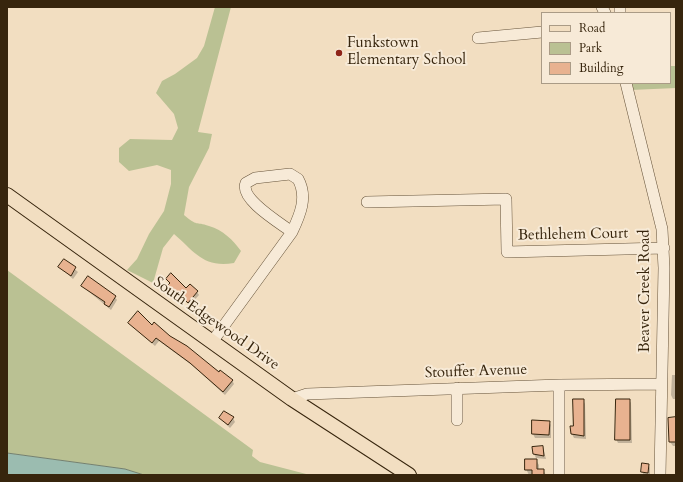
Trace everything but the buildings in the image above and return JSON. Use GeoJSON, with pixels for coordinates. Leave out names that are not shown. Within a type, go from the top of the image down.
{"type":"FeatureCollection","features":[{"type":"Feature","properties":{"kind":"main road","name":"South Edgewood Drive"},"geometry":{"type":"LineString","coordinates":[[7,195],[292,399],[409,475]]}},
{"type":"Feature","properties":{"kind":"street"},"geometry":{"type":"LineString","coordinates":[[478,38],[541,32]]}},
{"type":"Feature","properties":{"kind":"street","name":"Beaver Creek Road"},"geometry":{"type":"LineString","coordinates":[[626,84],[659,210],[664,248],[660,475]]}},
{"type":"Feature","properties":{"kind":"street"},"geometry":{"type":"LineString","coordinates":[[212,342],[292,232],[300,216],[303,192],[298,179],[290,174],[255,178],[246,183],[245,190],[252,202],[292,232]]}},
{"type":"Feature","properties":{"kind":"street","name":"Bethlehem Court"},"geometry":{"type":"LineString","coordinates":[[367,202],[506,199],[507,252],[664,248]]}},
{"type":"Feature","properties":{"kind":"street","name":"Stouffer Avenue"},"geometry":{"type":"LineString","coordinates":[[292,399],[307,394],[559,385],[661,384]]}},
{"type":"Feature","properties":{"kind":"street"},"geometry":{"type":"LineString","coordinates":[[559,385],[559,475]]}},
{"type":"Feature","properties":{"kind":"street"},"geometry":{"type":"LineString","coordinates":[[457,388],[457,420]]}},
{"type":"Feature","properties":{"kind":"green space"},"geometry":{"type":"Polygon","coordinates":[[[215,7],[231,7],[198,132],[212,134],[209,148],[189,187],[184,215],[194,222],[214,228],[223,233],[231,239],[241,251],[234,263],[214,263],[200,257],[174,234],[163,248],[153,283],[127,270],[137,259],[149,234],[164,211],[171,184],[171,170],[157,165],[129,171],[119,162],[119,148],[130,139],[172,140],[178,128],[174,114],[156,93],[162,81],[175,74],[197,58],[204,46],[215,7]]]}},
{"type":"Feature","properties":{"kind":"green space"},"geometry":{"type":"Polygon","coordinates":[[[671,66],[676,66],[676,88],[631,90],[630,84],[671,84],[671,66]]]}},
{"type":"Feature","properties":{"kind":"green space"},"geometry":{"type":"Polygon","coordinates":[[[7,270],[253,450],[252,456],[260,462],[310,475],[144,475],[125,469],[7,453],[7,270]]]}},
{"type":"Feature","properties":{"kind":"water"},"geometry":{"type":"Polygon","coordinates":[[[7,453],[125,469],[144,475],[7,475],[7,453]]]}},
{"type":"Feature","properties":{"kind":"place","name":"Funkstown Elementary School"},"geometry":{"type":"Point","coordinates":[339,53]}}]}
